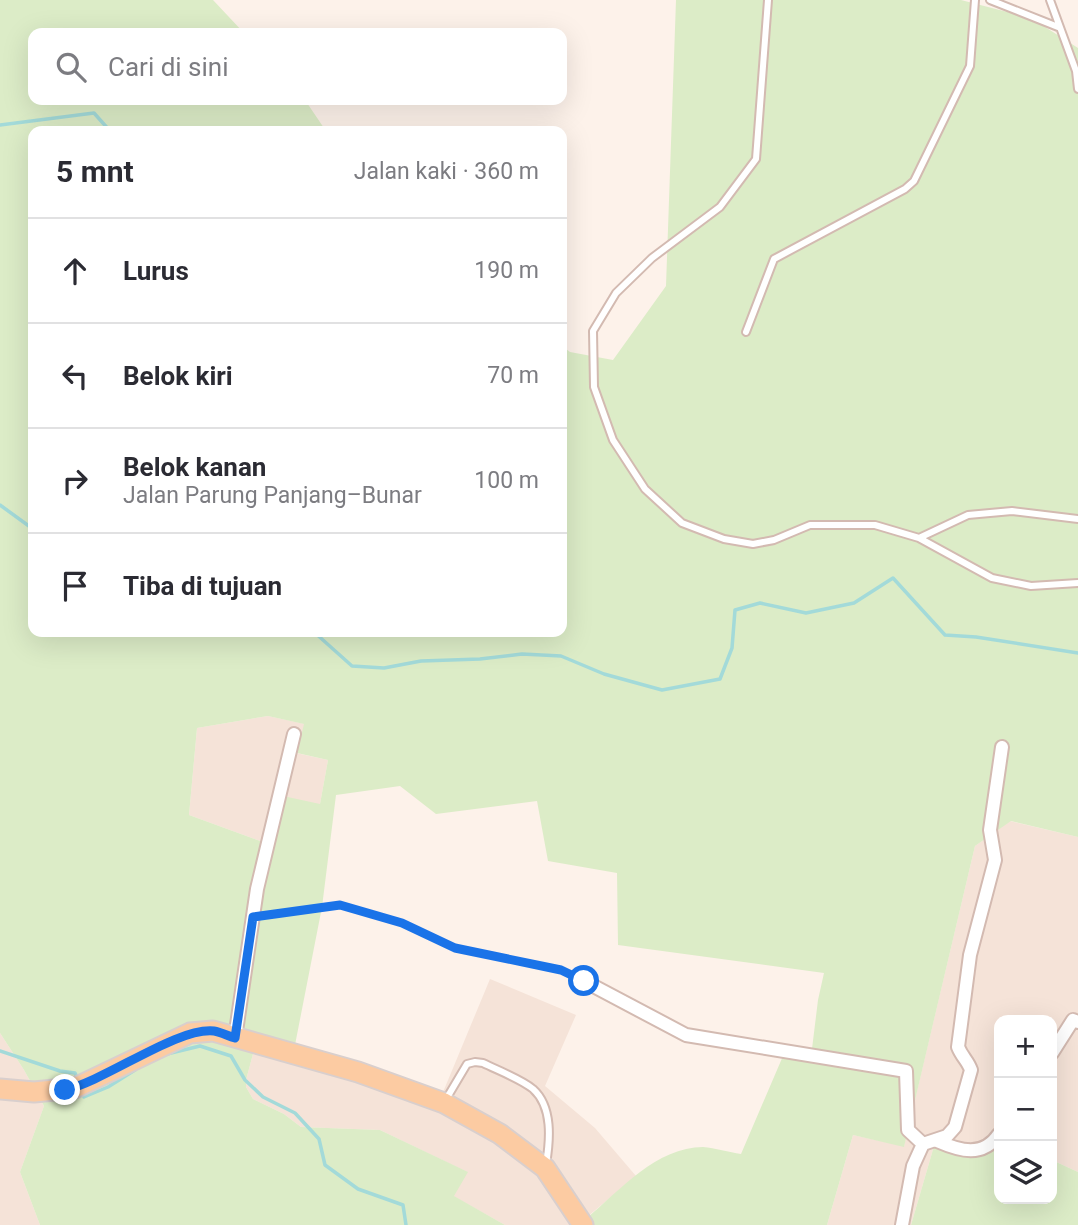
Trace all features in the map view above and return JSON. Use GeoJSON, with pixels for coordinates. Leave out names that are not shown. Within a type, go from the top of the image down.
{"type":"FeatureCollection","features":[{"type":"Feature","properties":{"kind":"main road"},"geometry":{"type":"LineString","coordinates":[[0,1089],[34,1092],[82,1085],[190,1033],[213,1031],[358,1072],[444,1103],[500,1134],[545,1168],[583,1225]]}},
{"type":"Feature","properties":{"kind":"street"},"geometry":{"type":"LineString","coordinates":[[235,1038],[257,889],[294,733]]}},
{"type":"Feature","properties":{"kind":"street"},"geometry":{"type":"LineString","coordinates":[[923,1144],[947,1136],[955,1126],[971,1070],[958,1047],[970,955],[995,860],[990,830],[1002,747]]}},
{"type":"Feature","properties":{"kind":"street"},"geometry":{"type":"LineString","coordinates":[[584,981],[686,1035],[906,1071],[908,1130],[923,1144]]}},
{"type":"Feature","properties":{"kind":"street"},"geometry":{"type":"LineString","coordinates":[[1057,1045],[1073,1020],[1078,1022]]}},
{"type":"Feature","properties":{"kind":"street"},"geometry":{"type":"LineString","coordinates":[[937,1141],[954,1149],[982,1150],[994,1141]]}},
{"type":"Feature","properties":{"kind":"street"},"geometry":{"type":"LineString","coordinates":[[902,1225],[912,1166],[923,1144]]}},
{"type":"Feature","properties":{"kind":"lane"},"geometry":{"type":"LineString","coordinates":[[768,0],[756,159],[720,207],[652,258],[616,293],[593,331],[594,387],[613,440],[645,489],[682,523],[724,540],[753,544],[774,540],[810,525],[875,525],[919,538],[992,578],[1031,586],[1078,583]]}},
{"type":"Feature","properties":{"kind":"lane"},"geometry":{"type":"LineString","coordinates":[[746,332],[774,258],[905,189],[915,181],[970,66],[975,0]]}},
{"type":"Feature","properties":{"kind":"lane"},"geometry":{"type":"LineString","coordinates":[[990,0],[1058,27]]}},
{"type":"Feature","properties":{"kind":"lane"},"geometry":{"type":"LineString","coordinates":[[1050,0],[1076,71],[1078,89]]}},
{"type":"Feature","properties":{"kind":"lane"},"geometry":{"type":"LineString","coordinates":[[919,538],[968,515],[1012,511],[1078,519]]}},
{"type":"Feature","properties":{"kind":"lane"},"geometry":{"type":"LineString","coordinates":[[444,1103],[467,1064],[475,1062],[483,1063],[532,1088],[541,1100],[548,1118],[550,1141],[545,1168]]}},
{"type":"Feature","properties":{"kind":"path"},"geometry":{"type":"LineString","coordinates":[[253,917],[340,905],[402,923],[455,948],[561,970],[584,981]]}},
{"type":"Feature","properties":{"kind":"shaded area"},"geometry":{"type":"Polygon","coordinates":[[[268,716],[305,724],[296,753],[328,760],[320,804],[271,845],[189,815],[197,728],[268,716]]]}},
{"type":"Feature","properties":{"kind":"shaded area"},"geometry":{"type":"Polygon","coordinates":[[[1010,821],[1078,837],[1078,1172],[1057,1162],[1057,1015],[994,1015],[994,1149],[934,1146],[911,1225],[827,1225],[853,1135],[904,1146],[975,846],[1010,821]]]}},
{"type":"Feature","properties":{"kind":"shaded area"},"geometry":{"type":"Polygon","coordinates":[[[490,979],[576,1015],[545,1086],[595,1128],[636,1176],[587,1217],[591,1225],[505,1225],[453,1196],[467,1172],[380,1130],[301,1127],[284,1114],[253,1099],[246,1087],[257,1039],[441,1097],[490,979]]]}},
{"type":"Feature","properties":{"kind":"shaded area"},"geometry":{"type":"Polygon","coordinates":[[[0,1033],[44,1106],[20,1172],[40,1225],[0,1225],[0,1033]]]}},
{"type":"Feature","properties":{"kind":"green space"},"geometry":{"type":"Polygon","coordinates":[[[0,0],[213,0],[239,28],[28,28],[28,105],[308,105],[323,126],[28,126],[28,637],[567,637],[567,350],[613,360],[666,286],[676,0],[961,0],[1031,18],[1078,48],[1078,837],[1011,821],[975,846],[904,1147],[853,1135],[827,1225],[591,1225],[587,1218],[640,1172],[670,1154],[703,1147],[741,1154],[783,1056],[811,1057],[824,973],[618,945],[617,873],[548,861],[537,801],[436,814],[400,786],[336,795],[322,907],[294,1050],[257,1039],[246,1080],[246,1087],[253,1099],[284,1114],[301,1127],[380,1130],[468,1172],[454,1196],[505,1225],[40,1225],[20,1172],[44,1106],[0,1033],[0,0]],[[268,716],[197,728],[189,815],[271,845],[283,796],[320,804],[328,760],[297,753],[304,724],[268,716]]]}},
{"type":"Feature","properties":{"kind":"green space"},"geometry":{"type":"Polygon","coordinates":[[[934,1146],[994,1149],[994,1204],[1057,1204],[1057,1162],[1078,1172],[1078,1225],[911,1225],[934,1146]]]}},
{"type":"Feature","properties":{"kind":"waterway"},"geometry":{"type":"LineString","coordinates":[[0,125],[94,113],[106,126]]}},
{"type":"Feature","properties":{"kind":"waterway"},"geometry":{"type":"LineString","coordinates":[[0,505],[28,525]]}},
{"type":"Feature","properties":{"kind":"waterway"},"geometry":{"type":"LineString","coordinates":[[320,637],[352,666],[384,668],[421,661],[522,654],[561,656],[604,674],[662,690],[720,679],[732,648],[735,610],[760,603],[806,613],[854,603],[893,578],[945,635],[976,637],[1078,653]]}},
{"type":"Feature","properties":{"kind":"waterway"},"geometry":{"type":"LineString","coordinates":[[167,1054],[200,1046],[231,1056],[245,1080],[263,1097],[295,1113],[319,1139],[325,1165],[358,1189],[403,1205],[406,1225]]}},
{"type":"Feature","properties":{"kind":"waterway"},"geometry":{"type":"LineString","coordinates":[[0,1051],[60,1071],[75,1073],[78,1080]]}},
{"type":"Feature","properties":{"kind":"waterway"},"geometry":{"type":"LineString","coordinates":[[83,1093],[84,1097],[108,1087],[135,1070]]}},
{"type":"Feature","properties":{"kind":"route"},"geometry":{"type":"LineString","coordinates":[[65,1090],[89,1082],[190,1033],[213,1031],[235,1038],[253,917],[340,905],[402,923],[455,948],[561,970],[584,981]]}}]}
